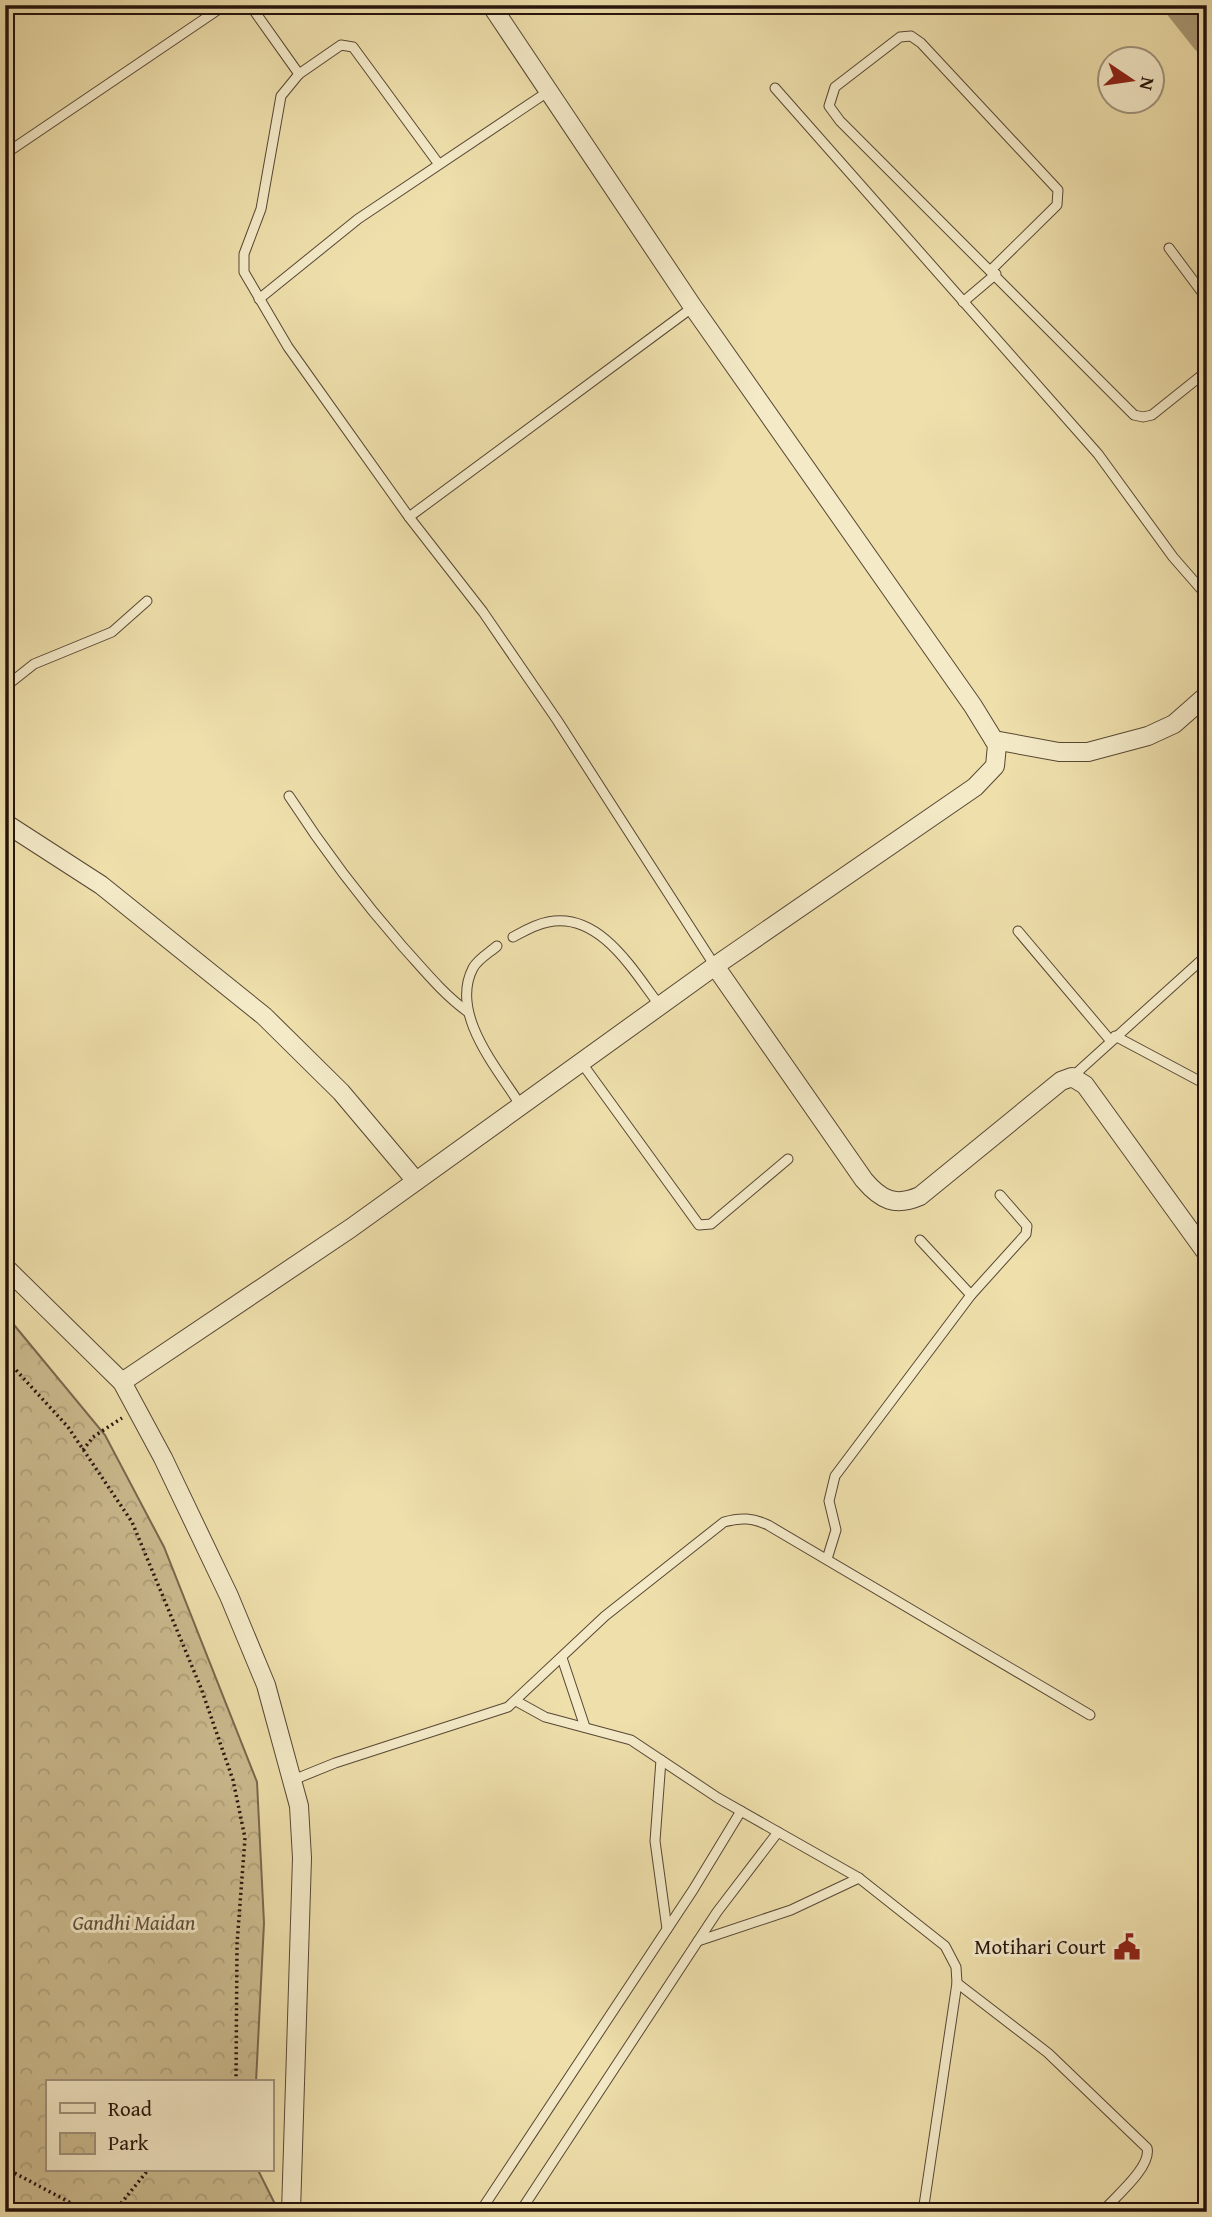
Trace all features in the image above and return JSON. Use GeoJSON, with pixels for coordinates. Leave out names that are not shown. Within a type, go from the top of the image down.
{"type":"FeatureCollection","features":[{"type":"Feature","properties":{"kind":"street"},"geometry":{"type":"LineString","coordinates":[[122,1382],[416,1181],[715,966],[975,787],[995,766],[998,756],[994,740],[693,307],[491,5]]}},
{"type":"Feature","properties":{"kind":"street"},"geometry":{"type":"LineString","coordinates":[[994,740],[1059,752],[1088,752],[1149,736],[1174,724],[1207,695]]}},
{"type":"Feature","properties":{"kind":"street"},"geometry":{"type":"LineString","coordinates":[[5,823],[102,885],[264,1016],[341,1092],[392,1156],[416,1181]]}},
{"type":"Feature","properties":{"kind":"street"},"geometry":{"type":"LineString","coordinates":[[715,966],[864,1180],[884,1200],[906,1202],[920,1196],[1061,1081],[1072,1077],[1085,1085],[1207,1254]]}},
{"type":"Feature","properties":{"kind":"street"},"geometry":{"type":"LineString","coordinates":[[5,1267],[122,1382],[199,1530],[266,1685],[299,1806],[303,1914],[291,2212]]}},
{"type":"Feature","properties":{"kind":"lane"},"geometry":{"type":"LineString","coordinates":[[5,154],[225,5]]}},
{"type":"Feature","properties":{"kind":"lane"},"geometry":{"type":"LineString","coordinates":[[250,5],[299,74]]}},
{"type":"Feature","properties":{"kind":"lane"},"geometry":{"type":"LineString","coordinates":[[963,302],[993,272],[1057,205],[1058,190],[921,43],[911,36],[900,37],[835,88],[830,95],[829,106],[840,121],[993,272],[1129,411],[1138,416],[1152,415],[1207,371]]}},
{"type":"Feature","properties":{"kind":"lane"},"geometry":{"type":"LineString","coordinates":[[438,163],[353,47],[341,45],[299,74],[284,89],[277,106],[261,209],[244,254],[244,272],[288,347],[409,517],[483,612],[557,720],[715,966]]}},
{"type":"Feature","properties":{"kind":"lane"},"geometry":{"type":"LineString","coordinates":[[775,88],[1098,454],[1173,557],[1207,596]]}},
{"type":"Feature","properties":{"kind":"lane"},"geometry":{"type":"LineString","coordinates":[[259,299],[358,219],[549,91]]}},
{"type":"Feature","properties":{"kind":"lane"},"geometry":{"type":"LineString","coordinates":[[1168,248],[1207,299]]}},
{"type":"Feature","properties":{"kind":"lane"},"geometry":{"type":"LineString","coordinates":[[409,517],[693,307]]}},
{"type":"Feature","properties":{"kind":"lane"},"geometry":{"type":"LineString","coordinates":[[5,687],[34,664],[112,632],[147,601]]}},
{"type":"Feature","properties":{"kind":"lane"},"geometry":{"type":"LineString","coordinates":[[289,796],[334,866],[359,897],[443,992],[468,1012]]}},
{"type":"Feature","properties":{"kind":"lane"},"geometry":{"type":"LineString","coordinates":[[513,937],[556,921],[595,932],[620,954],[660,1006]]}},
{"type":"Feature","properties":{"kind":"lane"},"geometry":{"type":"LineString","coordinates":[[1018,931],[1112,1038],[1207,1085]]}},
{"type":"Feature","properties":{"kind":"lane"},"geometry":{"type":"LineString","coordinates":[[497,946],[474,968],[468,988],[468,1012],[475,1030],[521,1106]]}},
{"type":"Feature","properties":{"kind":"lane"},"geometry":{"type":"LineString","coordinates":[[1072,1077],[1112,1038],[1207,955]]}},
{"type":"Feature","properties":{"kind":"lane"},"geometry":{"type":"LineString","coordinates":[[581,1062],[699,1225],[710,1224],[788,1159]]}},
{"type":"Feature","properties":{"kind":"lane"},"geometry":{"type":"LineString","coordinates":[[827,1559],[836,1530],[829,1501],[835,1476],[971,1295],[1027,1231],[1025,1224],[1000,1195]]}},
{"type":"Feature","properties":{"kind":"lane"},"geometry":{"type":"LineString","coordinates":[[920,1240],[971,1295]]}},
{"type":"Feature","properties":{"kind":"lane"},"geometry":{"type":"LineString","coordinates":[[293,1780],[335,1763],[492,1714],[516,1701],[605,1616],[724,1522],[737,1518],[757,1520],[827,1559],[1090,1715]]}},
{"type":"Feature","properties":{"kind":"lane"},"geometry":{"type":"LineString","coordinates":[[562,1658],[586,1727]]}},
{"type":"Feature","properties":{"kind":"lane"},"geometry":{"type":"LineString","coordinates":[[516,1701],[545,1717],[631,1740],[741,1811],[859,1878],[945,1946],[956,1967],[957,1983],[923,2212]]}},
{"type":"Feature","properties":{"kind":"lane"},"geometry":{"type":"LineString","coordinates":[[661,1759],[655,1841],[667,1929]]}},
{"type":"Feature","properties":{"kind":"lane"},"geometry":{"type":"LineString","coordinates":[[480,2212],[667,1929],[741,1811]]}},
{"type":"Feature","properties":{"kind":"lane"},"geometry":{"type":"LineString","coordinates":[[520,2212],[697,1941],[778,1832]]}},
{"type":"Feature","properties":{"kind":"lane"},"geometry":{"type":"LineString","coordinates":[[697,1941],[791,1910],[859,1878]]}},
{"type":"Feature","properties":{"kind":"lane"},"geometry":{"type":"LineString","coordinates":[[957,1983],[1048,2053],[1147,2148],[1148,2160],[1102,2212]]}},
{"type":"Feature","properties":{"kind":"path"},"geometry":{"type":"LineString","coordinates":[[5,1358],[68,1427],[132,1522],[201,1688],[233,1780],[245,1838],[237,1944],[236,2080]]}},
{"type":"Feature","properties":{"kind":"path"},"geometry":{"type":"LineString","coordinates":[[83,1450],[93,1437],[136,1409]]}},
{"type":"Feature","properties":{"kind":"path"},"geometry":{"type":"LineString","coordinates":[[5,2168],[88,2212]]}},
{"type":"Feature","properties":{"kind":"path"},"geometry":{"type":"LineString","coordinates":[[114,2212],[146,2172]]}},
{"type":"Feature","properties":{"kind":"green space","name":"Gandhi Maidan"},"geometry":{"type":"Polygon","coordinates":[[[5,1314],[105,1435],[164,1547],[257,1782],[264,1923],[256,2080],[46,2080],[46,2172],[259,2172],[279,2212],[18,2212],[5,2204],[5,1314]]]}},
{"type":"Feature","properties":{"kind":"waterway"},"geometry":{"type":"LineString","coordinates":[[1180,5],[1207,39]]}},
{"type":"Feature","properties":{"kind":"place","name":"Motihari Court"},"geometry":{"type":"Point","coordinates":[1127,1947]}}]}
